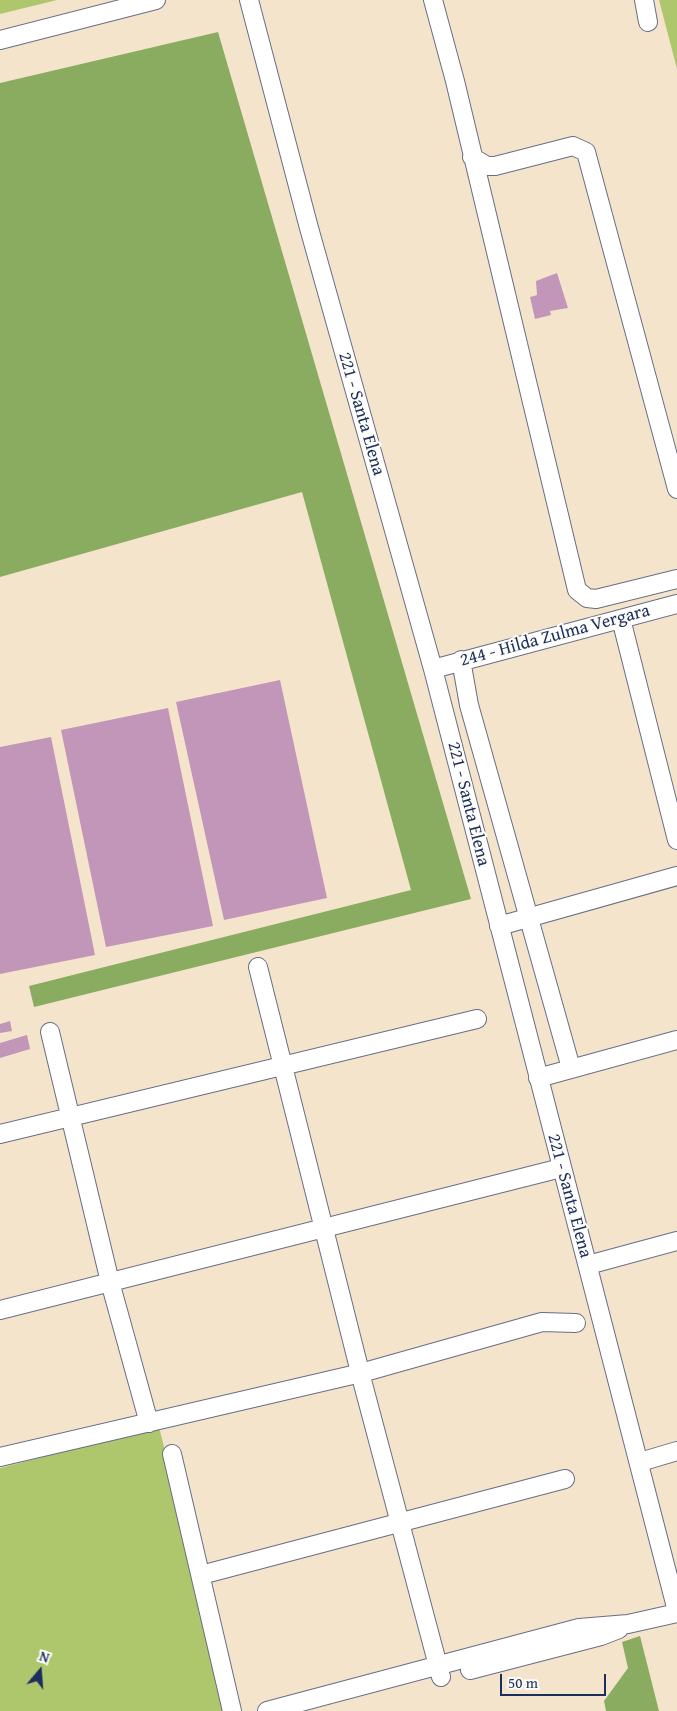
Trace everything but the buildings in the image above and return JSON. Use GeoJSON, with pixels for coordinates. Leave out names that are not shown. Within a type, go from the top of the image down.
{"type":"FeatureCollection","features":[{"type":"Feature","properties":{"kind":"street"},"geometry":{"type":"LineString","coordinates":[[0,40],[156,0]]}},
{"type":"Feature","properties":{"kind":"street","name":"221 - Santa Elena"},"geometry":{"type":"LineString","coordinates":[[249,0],[309,228],[433,668],[561,1168],[640,1462],[677,1612]]}},
{"type":"Feature","properties":{"kind":"street"},"geometry":{"type":"LineString","coordinates":[[433,0],[455,81],[577,590],[586,598],[596,599],[677,579]]}},
{"type":"Feature","properties":{"kind":"street"},"geometry":{"type":"LineString","coordinates":[[644,0],[648,22]]}},
{"type":"Feature","properties":{"kind":"street"},"geometry":{"type":"LineString","coordinates":[[472,157],[487,166],[496,166],[573,146],[586,152],[677,490]]}},
{"type":"Feature","properties":{"kind":"street","name":"244 - Hilda Zulma Vergara"},"geometry":{"type":"LineString","coordinates":[[433,668],[677,604]]}},
{"type":"Feature","properties":{"kind":"street"},"geometry":{"type":"LineString","coordinates":[[621,619],[677,840]]}},
{"type":"Feature","properties":{"kind":"street","name":"221 - Santa Elena"},"geometry":{"type":"LineString","coordinates":[[461,660],[469,705],[571,1068]]}},
{"type":"Feature","properties":{"kind":"street"},"geometry":{"type":"LineString","coordinates":[[499,926],[677,876]]}},
{"type":"Feature","properties":{"kind":"street"},"geometry":{"type":"LineString","coordinates":[[258,967],[323,1228],[439,1672]]}},
{"type":"Feature","properties":{"kind":"street"},"geometry":{"type":"LineString","coordinates":[[0,1134],[477,1019]]}},
{"type":"Feature","properties":{"kind":"street"},"geometry":{"type":"LineString","coordinates":[[50,1032],[110,1282],[149,1423]]}},
{"type":"Feature","properties":{"kind":"street"},"geometry":{"type":"LineString","coordinates":[[538,1078],[677,1040]]}},
{"type":"Feature","properties":{"kind":"street"},"geometry":{"type":"LineString","coordinates":[[0,1310],[561,1168]]}},
{"type":"Feature","properties":{"kind":"street"},"geometry":{"type":"LineString","coordinates":[[588,1266],[677,1241]]}},
{"type":"Feature","properties":{"kind":"street"},"geometry":{"type":"LineString","coordinates":[[0,1457],[149,1423],[362,1379],[542,1322],[576,1323],[601,1318]]}},
{"type":"Feature","properties":{"kind":"street"},"geometry":{"type":"LineString","coordinates":[[640,1462],[677,1451]]}},
{"type":"Feature","properties":{"kind":"street"},"geometry":{"type":"LineString","coordinates":[[172,1454],[235,1709]]}},
{"type":"Feature","properties":{"kind":"street"},"geometry":{"type":"LineString","coordinates":[[201,1574],[565,1479]]}},
{"type":"Feature","properties":{"kind":"street"},"geometry":{"type":"LineString","coordinates":[[308,1711],[579,1628],[628,1624],[677,1612]]}},
{"type":"Feature","properties":{"kind":"street"},"geometry":{"type":"LineString","coordinates":[[267,1711],[439,1672]]}},
{"type":"Feature","properties":{"kind":"green space"},"geometry":{"type":"Polygon","coordinates":[[[0,0],[57,0],[0,14],[0,0]]]}},
{"type":"Feature","properties":{"kind":"green space"},"geometry":{"type":"Polygon","coordinates":[[[659,0],[677,0],[677,69],[659,0]]]}},
{"type":"Feature","properties":{"kind":"green space"},"geometry":{"type":"Polygon","coordinates":[[[218,32],[471,899],[34,1007],[29,986],[411,890],[302,492],[0,577],[0,83],[218,32]]]}},
{"type":"Feature","properties":{"kind":"green space"},"geometry":{"type":"Polygon","coordinates":[[[159,1427],[230,1711],[0,1711],[0,1468],[159,1427]]]}},
{"type":"Feature","properties":{"kind":"green space"},"geometry":{"type":"Polygon","coordinates":[[[640,1636],[659,1711],[606,1711],[604,1701],[628,1668],[622,1642],[640,1636]]]}}]}
